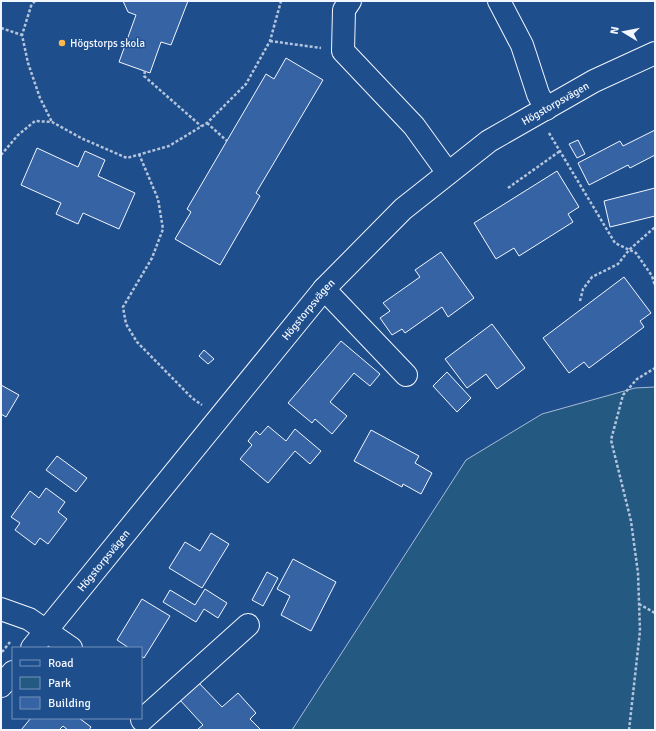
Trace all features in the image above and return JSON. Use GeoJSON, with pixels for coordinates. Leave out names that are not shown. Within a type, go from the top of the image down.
{"type":"FeatureCollection","features":[{"type":"Feature","properties":{"kind":"street"},"geometry":{"type":"LineString","coordinates":[[350,1],[344,10],[343,51],[414,126],[448,173]]}},
{"type":"Feature","properties":{"kind":"street"},"geometry":{"type":"LineString","coordinates":[[499,1],[522,45],[538,94],[541,111]]}},
{"type":"Feature","properties":{"kind":"street","name":"Högstorpsvägen"},"geometry":{"type":"LineString","coordinates":[[33,647],[324,289],[403,208],[489,141],[594,81],[655,53]]}},
{"type":"Feature","properties":{"kind":"street"},"geometry":{"type":"LineString","coordinates":[[324,289],[406,375]]}},
{"type":"Feature","properties":{"kind":"street"},"geometry":{"type":"LineString","coordinates":[[1,609],[29,619],[70,647]]}},
{"type":"Feature","properties":{"kind":"street"},"geometry":{"type":"LineString","coordinates":[[144,723],[248,625]]}},
{"type":"Feature","properties":{"kind":"street"},"geometry":{"type":"LineString","coordinates":[[1,686],[12,673]]}},
{"type":"Feature","properties":{"kind":"path"},"geometry":{"type":"LineString","coordinates":[[35,1],[31,6],[22,35],[28,63],[40,98],[52,122]]}},
{"type":"Feature","properties":{"kind":"path"},"geometry":{"type":"LineString","coordinates":[[1,155],[18,135],[35,121],[52,122],[83,139],[126,158],[169,146],[207,123],[246,84],[270,41],[281,1]]}},
{"type":"Feature","properties":{"kind":"path"},"geometry":{"type":"LineString","coordinates":[[1,28],[22,35]]}},
{"type":"Feature","properties":{"kind":"path"},"geometry":{"type":"LineString","coordinates":[[270,41],[343,51]]}},
{"type":"Feature","properties":{"kind":"path"},"geometry":{"type":"LineString","coordinates":[[145,71],[144,76],[201,126]]}},
{"type":"Feature","properties":{"kind":"path"},"geometry":{"type":"LineString","coordinates":[[541,111],[560,151],[615,243],[636,253],[648,270],[655,286]]}},
{"type":"Feature","properties":{"kind":"path"},"geometry":{"type":"LineString","coordinates":[[207,123],[227,141]]}},
{"type":"Feature","properties":{"kind":"path"},"geometry":{"type":"LineString","coordinates":[[508,188],[560,151]]}},
{"type":"Feature","properties":{"kind":"path"},"geometry":{"type":"LineString","coordinates":[[139,154],[158,200],[162,229],[152,258],[123,307],[126,324],[137,342],[192,398],[207,408]]}},
{"type":"Feature","properties":{"kind":"path"},"geometry":{"type":"LineString","coordinates":[[580,301],[583,289],[592,277],[618,264],[629,250],[655,227]]}},
{"type":"Feature","properties":{"kind":"path"},"geometry":{"type":"LineString","coordinates":[[629,730],[640,632],[638,573],[631,521],[611,440],[623,395],[637,379],[655,368]]}},
{"type":"Feature","properties":{"kind":"path"},"geometry":{"type":"LineString","coordinates":[[639,604],[655,613]]}},
{"type":"Feature","properties":{"kind":"green space"},"geometry":{"type":"Polygon","coordinates":[[[655,387],[655,730],[292,730],[466,460],[542,414],[635,388],[655,387]]]}},
{"type":"Feature","properties":{"kind":"building"},"geometry":{"type":"Polygon","coordinates":[[[123,1],[188,1],[171,45],[161,42],[150,73],[119,62],[136,15],[128,12],[123,1]]]}},
{"type":"Feature","properties":{"kind":"building"},"geometry":{"type":"Polygon","coordinates":[[[286,58],[323,80],[256,193],[260,196],[220,265],[175,239],[191,212],[187,209],[266,74],[274,79],[286,58]]]}},
{"type":"Feature","properties":{"kind":"building"},"geometry":{"type":"Polygon","coordinates":[[[655,130],[655,155],[630,168],[628,165],[589,185],[578,163],[620,141],[623,146],[655,130]]]}},
{"type":"Feature","properties":{"kind":"building"},"geometry":{"type":"Polygon","coordinates":[[[578,140],[585,154],[577,158],[569,144],[578,140]]]}},
{"type":"Feature","properties":{"kind":"building"},"geometry":{"type":"Polygon","coordinates":[[[37,148],[78,167],[85,151],[105,160],[98,176],[135,193],[119,229],[83,213],[78,224],[56,214],[61,203],[21,185],[37,148]]]}},
{"type":"Feature","properties":{"kind":"building"},"geometry":{"type":"Polygon","coordinates":[[[557,171],[579,207],[568,214],[573,222],[519,256],[514,248],[496,259],[474,223],[557,171]]]}},
{"type":"Feature","properties":{"kind":"building"},"geometry":{"type":"Polygon","coordinates":[[[655,188],[655,216],[610,227],[604,201],[655,188]]]}},
{"type":"Feature","properties":{"kind":"building"},"geometry":{"type":"Polygon","coordinates":[[[441,252],[474,298],[448,317],[442,307],[405,333],[402,329],[392,335],[380,318],[390,311],[383,303],[420,277],[415,270],[441,252]]]}},
{"type":"Feature","properties":{"kind":"building"},"geometry":{"type":"Polygon","coordinates":[[[624,277],[651,313],[640,321],[644,327],[589,368],[584,362],[569,373],[543,338],[624,277]]]}},
{"type":"Feature","properties":{"kind":"building"},"geometry":{"type":"Polygon","coordinates":[[[492,324],[525,368],[497,389],[486,374],[467,388],[445,359],[492,324]]]}},
{"type":"Feature","properties":{"kind":"building"},"geometry":{"type":"Polygon","coordinates":[[[341,341],[380,374],[370,386],[354,373],[330,402],[347,416],[332,434],[315,419],[312,423],[288,403],[341,341]]]}},
{"type":"Feature","properties":{"kind":"building"},"geometry":{"type":"Polygon","coordinates":[[[204,350],[214,359],[208,364],[199,356],[204,350]]]}},
{"type":"Feature","properties":{"kind":"building"},"geometry":{"type":"Polygon","coordinates":[[[447,372],[471,398],[457,412],[433,386],[447,372]]]}},
{"type":"Feature","properties":{"kind":"building"},"geometry":{"type":"Polygon","coordinates":[[[1,385],[19,395],[6,417],[1,414],[1,385]]]}},
{"type":"Feature","properties":{"kind":"building"},"geometry":{"type":"Polygon","coordinates":[[[268,426],[286,441],[295,429],[321,451],[310,464],[295,451],[268,483],[240,459],[252,445],[248,441],[256,431],[260,435],[268,426]]]}},
{"type":"Feature","properties":{"kind":"building"},"geometry":{"type":"Polygon","coordinates":[[[371,430],[419,456],[415,463],[432,473],[421,494],[403,484],[402,487],[354,461],[371,430]]]}},
{"type":"Feature","properties":{"kind":"building"},"geometry":{"type":"Polygon","coordinates":[[[57,456],[87,478],[76,492],[46,470],[57,456]]]}},
{"type":"Feature","properties":{"kind":"building"},"geometry":{"type":"Polygon","coordinates":[[[46,488],[65,502],[58,512],[67,519],[48,544],[40,538],[35,545],[15,530],[20,523],[11,517],[30,491],[39,498],[46,488]]]}},
{"type":"Feature","properties":{"kind":"building"},"geometry":{"type":"Polygon","coordinates":[[[211,533],[229,544],[202,588],[169,568],[185,542],[200,551],[211,533]]]}},
{"type":"Feature","properties":{"kind":"building"},"geometry":{"type":"Polygon","coordinates":[[[293,559],[336,582],[311,631],[281,615],[290,596],[277,589],[293,559]]]}},
{"type":"Feature","properties":{"kind":"building"},"geometry":{"type":"Polygon","coordinates":[[[267,572],[278,578],[263,606],[252,600],[267,572]]]}},
{"type":"Feature","properties":{"kind":"building"},"geometry":{"type":"Polygon","coordinates":[[[205,589],[227,603],[218,618],[204,609],[196,622],[163,602],[170,590],[195,605],[205,589]]]}},
{"type":"Feature","properties":{"kind":"building"},"geometry":{"type":"Polygon","coordinates":[[[142,599],[170,616],[144,658],[142,657],[142,647],[128,647],[117,640],[142,599]]]}},
{"type":"Feature","properties":{"kind":"building"},"geometry":{"type":"Polygon","coordinates":[[[198,682],[222,707],[238,693],[256,713],[250,719],[261,730],[199,730],[198,729],[203,725],[179,699],[198,682]]]}},
{"type":"Feature","properties":{"kind":"building"},"geometry":{"type":"Polygon","coordinates":[[[30,719],[80,719],[91,727],[89,730],[68,730],[63,726],[59,730],[21,730],[30,719]]]}},
{"type":"Feature","properties":{"kind":"place","name":"Högstorps skola"},"geometry":{"type":"Point","coordinates":[62,43]}}]}
